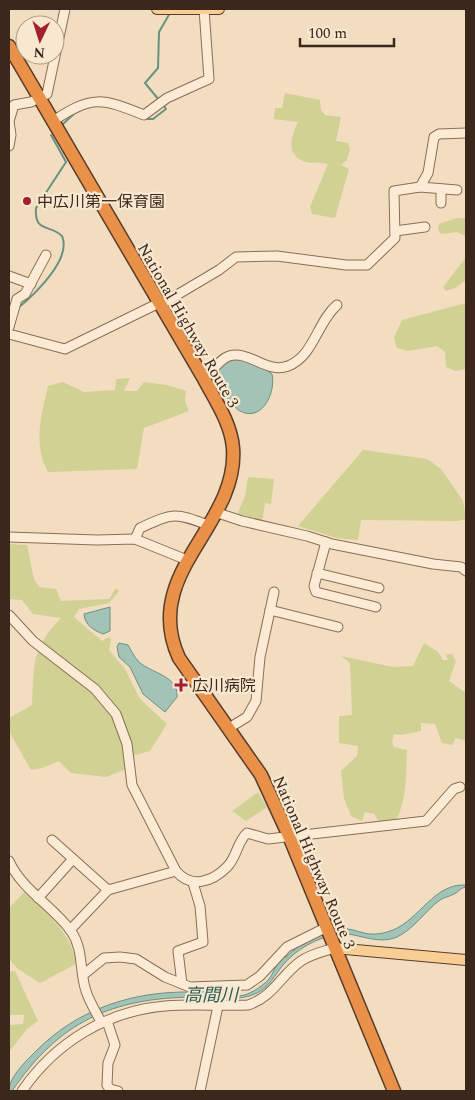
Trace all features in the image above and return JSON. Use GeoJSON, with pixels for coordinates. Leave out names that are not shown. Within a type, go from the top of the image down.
{"type":"FeatureCollection","features":[{"type":"Feature","properties":{"kind":"highway","name":"National Highway Route 3"},"geometry":{"type":"LineString","coordinates":[[9,46],[204,378],[227,422],[233,448],[227,491],[178,577],[171,603],[173,643],[179,658],[261,775],[394,1091]]}},
{"type":"Feature","properties":{"kind":"main road"},"geometry":{"type":"LineString","coordinates":[[157,9],[218,9]]}},
{"type":"Feature","properties":{"kind":"main road"},"geometry":{"type":"LineString","coordinates":[[329,937],[466,960]]}},
{"type":"Feature","properties":{"kind":"street"},"geometry":{"type":"LineString","coordinates":[[9,146],[11,104],[40,98],[47,94],[65,9]]}},
{"type":"Feature","properties":{"kind":"street"},"geometry":{"type":"LineString","coordinates":[[53,122],[71,110],[97,100],[114,102],[144,115],[161,103],[209,79],[204,9]]}},
{"type":"Feature","properties":{"kind":"street"},"geometry":{"type":"LineString","coordinates":[[420,187],[428,174],[434,137],[439,134],[466,133]]}},
{"type":"Feature","properties":{"kind":"street"},"geometry":{"type":"LineString","coordinates":[[9,334],[66,349],[159,304],[219,270],[236,257],[277,256],[340,265],[367,265],[395,238],[394,191],[420,187],[456,190]]}},
{"type":"Feature","properties":{"kind":"street"},"geometry":{"type":"LineString","coordinates":[[441,189],[441,203]]}},
{"type":"Feature","properties":{"kind":"street"},"geometry":{"type":"LineString","coordinates":[[395,231],[425,228]]}},
{"type":"Feature","properties":{"kind":"street"},"geometry":{"type":"LineString","coordinates":[[9,327],[17,299],[25,294],[46,256]]}},
{"type":"Feature","properties":{"kind":"street"},"geometry":{"type":"LineString","coordinates":[[9,276],[31,284]]}},
{"type":"Feature","properties":{"kind":"street"},"geometry":{"type":"LineString","coordinates":[[204,378],[228,356],[237,355],[274,368],[286,367],[296,362],[314,340],[326,316],[337,305]]}},
{"type":"Feature","properties":{"kind":"street"},"geometry":{"type":"LineString","coordinates":[[215,512],[242,522],[326,542],[433,564],[464,568]]}},
{"type":"Feature","properties":{"kind":"street"},"geometry":{"type":"LineString","coordinates":[[135,539],[140,528],[165,516],[180,514],[208,525]]}},
{"type":"Feature","properties":{"kind":"street"},"geometry":{"type":"LineString","coordinates":[[9,537],[97,540],[135,539],[187,560]]}},
{"type":"Feature","properties":{"kind":"street"},"geometry":{"type":"LineString","coordinates":[[326,542],[314,586],[316,592],[376,607]]}},
{"type":"Feature","properties":{"kind":"street"},"geometry":{"type":"LineString","coordinates":[[317,573],[379,588]]}},
{"type":"Feature","properties":{"kind":"street"},"geometry":{"type":"LineString","coordinates":[[229,728],[247,717],[256,701],[260,657],[274,592]]}},
{"type":"Feature","properties":{"kind":"street"},"geometry":{"type":"LineString","coordinates":[[270,610],[338,627]]}},
{"type":"Feature","properties":{"kind":"street"},"geometry":{"type":"LineString","coordinates":[[9,615],[33,641],[95,690],[116,714],[127,744],[132,785],[176,871],[182,879],[193,883],[206,881],[227,867],[239,843],[247,833],[268,839],[426,821],[454,790],[460,787]]}},
{"type":"Feature","properties":{"kind":"street"},"geometry":{"type":"LineString","coordinates":[[52,840],[108,890]]}},
{"type":"Feature","properties":{"kind":"street"},"geometry":{"type":"LineString","coordinates":[[38,898],[73,859]]}},
{"type":"Feature","properties":{"kind":"street"},"geometry":{"type":"LineString","coordinates":[[9,861],[38,898],[70,930],[81,951],[86,990],[115,1045],[108,1063],[107,1085],[110,1089],[118,1091]]}},
{"type":"Feature","properties":{"kind":"street"},"geometry":{"type":"LineString","coordinates":[[70,930],[108,890],[176,871]]}},
{"type":"Feature","properties":{"kind":"street"},"geometry":{"type":"LineString","coordinates":[[182,984],[178,951],[204,942],[200,906],[193,883]]}},
{"type":"Feature","properties":{"kind":"street"},"geometry":{"type":"LineString","coordinates":[[83,975],[104,958],[120,957],[136,959],[166,977],[190,987],[214,989],[247,985],[255,981],[287,947],[329,937]]}},
{"type":"Feature","properties":{"kind":"street"},"geometry":{"type":"LineString","coordinates":[[22,1091],[50,1058],[71,1040],[102,1020],[157,1007],[216,1004],[248,1005],[261,1001],[299,962],[312,954],[329,937]]}},
{"type":"Feature","properties":{"kind":"street"},"geometry":{"type":"LineString","coordinates":[[200,1091],[216,1004],[214,989]]}},
{"type":"Feature","properties":{"kind":"green space"},"geometry":{"type":"Polygon","coordinates":[[[285,93],[320,100],[321,110],[325,115],[341,117],[336,141],[348,143],[350,149],[347,160],[341,165],[349,169],[335,218],[312,214],[310,207],[328,164],[306,162],[297,158],[292,149],[292,138],[298,122],[274,119],[275,108],[282,108],[285,93]]]}},
{"type":"Feature","properties":{"kind":"green space"},"geometry":{"type":"Polygon","coordinates":[[[457,218],[466,218],[466,236],[457,232],[441,234],[438,229],[439,224],[457,218]]]}},
{"type":"Feature","properties":{"kind":"green space"},"geometry":{"type":"Polygon","coordinates":[[[466,257],[466,280],[455,288],[446,291],[443,287],[466,257]]]}},
{"type":"Feature","properties":{"kind":"green space"},"geometry":{"type":"Polygon","coordinates":[[[466,303],[466,369],[456,371],[446,367],[445,352],[437,346],[407,351],[397,348],[394,338],[402,320],[466,303]]]}},
{"type":"Feature","properties":{"kind":"green space"},"geometry":{"type":"Polygon","coordinates":[[[130,378],[124,391],[137,391],[144,382],[167,385],[186,391],[185,401],[189,411],[144,428],[137,469],[48,472],[41,451],[40,430],[48,386],[63,382],[84,392],[115,390],[116,379],[130,378]]]}},
{"type":"Feature","properties":{"kind":"green space"},"geometry":{"type":"Polygon","coordinates":[[[363,450],[427,459],[441,469],[463,501],[466,519],[458,521],[361,520],[358,540],[337,538],[298,526],[363,450]]]}},
{"type":"Feature","properties":{"kind":"green space"},"geometry":{"type":"Polygon","coordinates":[[[248,477],[274,479],[271,504],[265,503],[262,523],[237,515],[245,496],[248,477]]]}},
{"type":"Feature","properties":{"kind":"green space"},"geometry":{"type":"Polygon","coordinates":[[[9,544],[27,545],[34,579],[39,587],[56,589],[61,601],[109,599],[116,588],[119,591],[109,603],[79,609],[74,617],[102,641],[109,637],[111,640],[109,650],[125,669],[140,699],[167,724],[150,751],[135,755],[126,769],[106,777],[71,773],[59,761],[31,770],[9,731],[9,718],[32,705],[34,668],[39,648],[51,629],[61,618],[33,614],[22,600],[9,599],[9,544]]]}},
{"type":"Feature","properties":{"kind":"green space"},"geometry":{"type":"Polygon","coordinates":[[[424,643],[438,652],[443,660],[448,660],[446,654],[452,654],[456,661],[449,681],[466,693],[466,741],[456,738],[452,745],[442,743],[435,724],[421,723],[421,731],[401,735],[394,734],[392,742],[394,747],[407,750],[405,786],[400,812],[396,820],[379,821],[374,814],[365,812],[362,821],[351,816],[344,798],[341,771],[357,756],[358,746],[339,743],[339,716],[352,715],[350,663],[341,656],[393,667],[413,666],[424,643]]]}},
{"type":"Feature","properties":{"kind":"green space"},"geometry":{"type":"Polygon","coordinates":[[[258,792],[267,807],[246,821],[232,811],[258,792]]]}},
{"type":"Feature","properties":{"kind":"green space"},"geometry":{"type":"Polygon","coordinates":[[[25,891],[64,933],[74,953],[76,964],[40,983],[18,969],[9,959],[9,908],[25,891]]]}},
{"type":"Feature","properties":{"kind":"green space"},"geometry":{"type":"Polygon","coordinates":[[[15,971],[38,1021],[27,1029],[9,1052],[9,1025],[23,1024],[24,1015],[9,1015],[9,972],[15,971]]]}},
{"type":"Feature","properties":{"kind":"water"},"geometry":{"type":"Polygon","coordinates":[[[230,358],[252,363],[272,374],[273,381],[270,395],[267,402],[257,412],[250,414],[238,410],[213,380],[214,374],[230,358]]]}},
{"type":"Feature","properties":{"kind":"water"},"geometry":{"type":"Polygon","coordinates":[[[110,607],[110,631],[103,634],[88,624],[84,614],[110,607]]]}},
{"type":"Feature","properties":{"kind":"water"},"geometry":{"type":"Polygon","coordinates":[[[119,643],[128,645],[139,662],[174,684],[177,697],[165,712],[143,694],[130,667],[119,657],[117,647],[119,643]]]}},
{"type":"Feature","properties":{"kind":"water","name":"高間川"},"geometry":{"type":"Polygon","coordinates":[[[466,885],[466,887],[456,893],[440,900],[409,929],[397,937],[382,940],[351,934],[337,934],[307,945],[288,959],[265,988],[250,996],[235,998],[164,998],[137,1002],[112,1009],[68,1031],[49,1047],[30,1067],[12,1091],[9,1091],[12,1080],[23,1064],[52,1036],[70,1024],[107,1005],[148,995],[170,993],[230,993],[240,996],[247,994],[269,979],[282,956],[286,957],[303,943],[316,936],[336,929],[351,929],[368,934],[393,930],[403,925],[436,895],[455,886],[466,885]]]}},
{"type":"Feature","properties":{"kind":"waterway"},"geometry":{"type":"LineString","coordinates":[[159,100],[145,83],[158,68],[159,32],[170,13]]}},
{"type":"Feature","properties":{"kind":"waterway"},"geometry":{"type":"LineString","coordinates":[[144,119],[153,119],[166,109],[164,106]]}},
{"type":"Feature","properties":{"kind":"waterway"},"geometry":{"type":"LineString","coordinates":[[63,124],[76,112]]}},
{"type":"Feature","properties":{"kind":"waterway"},"geometry":{"type":"LineString","coordinates":[[18,308],[50,275],[62,255],[64,245],[62,236],[40,225],[36,216],[36,208],[66,162],[51,135]]}},
{"type":"Feature","properties":{"kind":"place","name":"中広川第一保育園"},"geometry":{"type":"Point","coordinates":[27,201]}},
{"type":"Feature","properties":{"kind":"place","name":"広川病院"},"geometry":{"type":"Point","coordinates":[181,685]}}]}
